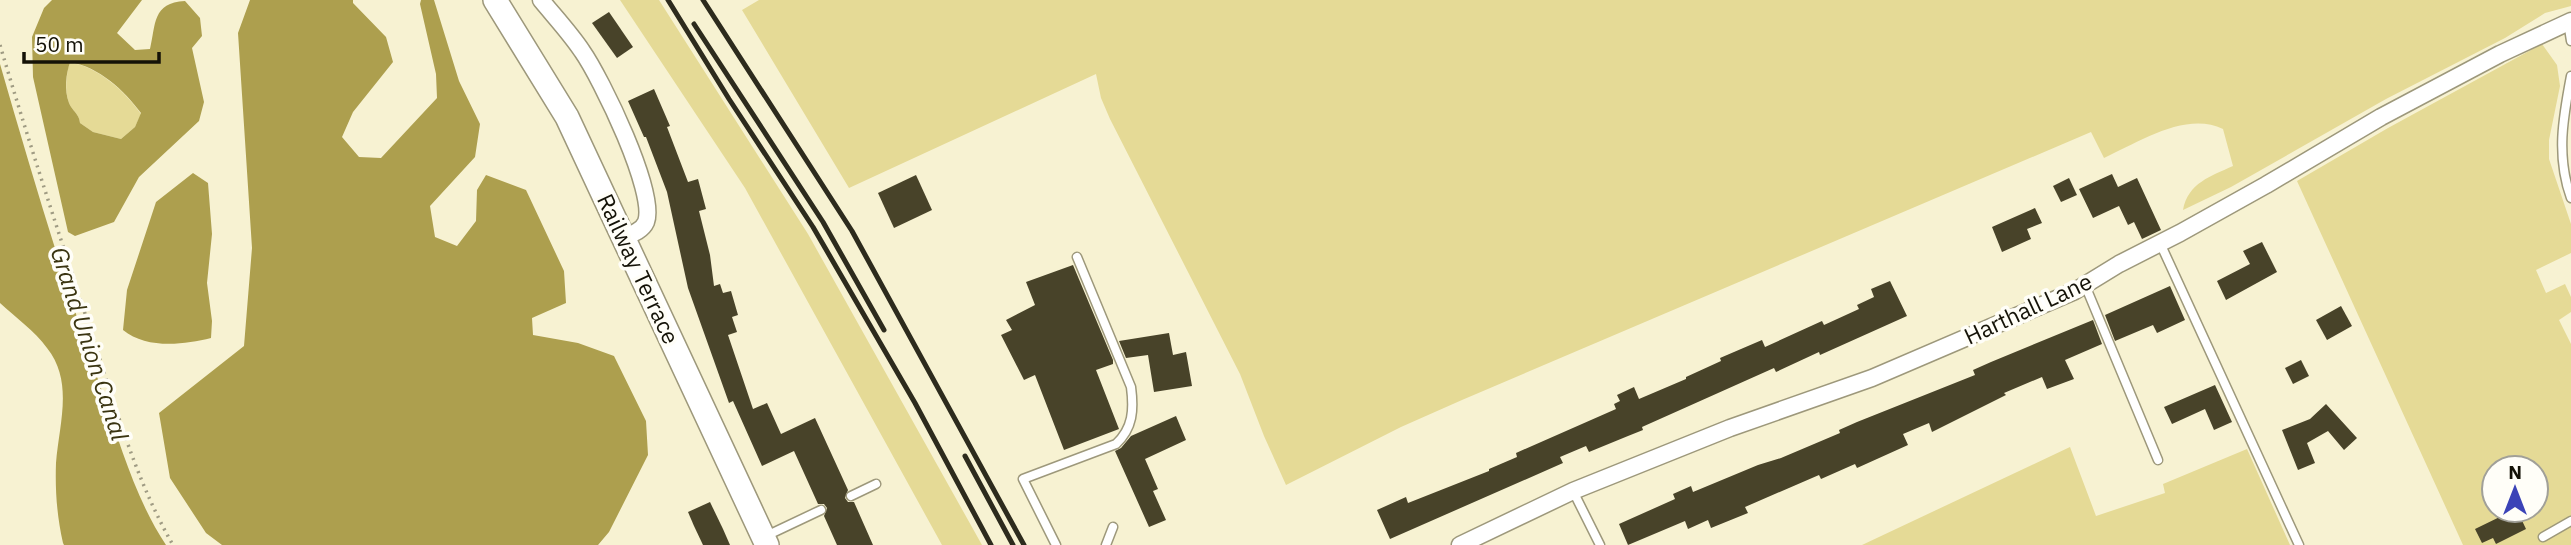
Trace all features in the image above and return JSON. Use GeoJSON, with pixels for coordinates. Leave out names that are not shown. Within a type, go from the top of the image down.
{"type":"FeatureCollection","features":[{"type":"Feature","properties":{"kind":"street","name":"Railway Terrace"},"geometry":{"type":"LineString","coordinates":[[495,0],[567,117],[765,541]]}},
{"type":"Feature","properties":{"kind":"street"},"geometry":{"type":"LineString","coordinates":[[541,0],[582,51],[604,90],[632,151],[648,207],[646,222],[640,230],[624,237]]}},
{"type":"Feature","properties":{"kind":"street","name":"Harthall Lane"},"geometry":{"type":"LineString","coordinates":[[1460,545],[1573,491],[1730,428],[1872,378],[2045,305],[2381,117],[2501,54],[2569,22]]}},
{"type":"Feature","properties":{"kind":"lane"},"geometry":{"type":"LineString","coordinates":[[2569,22],[2571,41]]}},
{"type":"Feature","properties":{"kind":"lane"},"geometry":{"type":"LineString","coordinates":[[2571,76],[2561,141],[2563,176],[2571,198]]}},
{"type":"Feature","properties":{"kind":"lane"},"geometry":{"type":"LineString","coordinates":[[2160,243],[2299,545]]}},
{"type":"Feature","properties":{"kind":"lane"},"geometry":{"type":"LineString","coordinates":[[1056,545],[1023,479],[1116,444],[1124,436],[1133,408],[1131,387],[1077,257]]}},
{"type":"Feature","properties":{"kind":"lane"},"geometry":{"type":"LineString","coordinates":[[2085,285],[2158,460]]}},
{"type":"Feature","properties":{"kind":"lane"},"geometry":{"type":"LineString","coordinates":[[851,496],[876,484]]}},
{"type":"Feature","properties":{"kind":"lane"},"geometry":{"type":"LineString","coordinates":[[1573,491],[1600,545]]}},
{"type":"Feature","properties":{"kind":"lane"},"geometry":{"type":"LineString","coordinates":[[765,541],[821,510]]}},
{"type":"Feature","properties":{"kind":"lane"},"geometry":{"type":"LineString","coordinates":[[2543,537],[2571,521]]}},
{"type":"Feature","properties":{"kind":"lane"},"geometry":{"type":"LineString","coordinates":[[1106,545],[1113,527]]}},
{"type":"Feature","properties":{"kind":"path"},"geometry":{"type":"LineString","coordinates":[[0,45],[26,136],[123,429],[152,506],[173,545]]}},
{"type":"Feature","properties":{"kind":"shaded area"},"geometry":{"type":"Polygon","coordinates":[[[52,0],[142,0],[117,33],[135,50],[150,49],[157,16],[166,6],[185,1],[200,18],[202,36],[192,48],[204,102],[199,121],[139,177],[114,222],[75,236],[68,232],[33,77],[32,37],[44,8],[52,0]],[[70,62],[66,87],[70,106],[80,123],[93,132],[121,139],[135,127],[141,113],[110,81],[70,62]]]}},
{"type":"Feature","properties":{"kind":"shaded area"},"geometry":{"type":"Polygon","coordinates":[[[250,0],[353,0],[386,37],[393,62],[353,112],[342,137],[359,157],[381,158],[437,98],[436,74],[420,4],[421,0],[434,0],[459,81],[480,124],[475,157],[430,206],[435,237],[457,246],[476,221],[477,190],[486,175],[526,190],[564,271],[566,303],[532,318],[533,335],[578,343],[614,356],[646,421],[648,455],[609,532],[598,545],[222,545],[206,533],[170,478],[159,413],[244,346],[252,248],[238,33],[250,0]]]}},
{"type":"Feature","properties":{"kind":"shaded area"},"geometry":{"type":"Polygon","coordinates":[[[620,0],[659,0],[808,234],[982,545],[942,545],[745,188],[620,0]]]}},
{"type":"Feature","properties":{"kind":"shaded area"},"geometry":{"type":"Polygon","coordinates":[[[759,0],[2571,0],[2571,6],[2545,13],[2505,38],[2386,99],[2231,187],[2183,210],[2195,187],[2233,166],[2223,129],[2209,124],[2178,126],[2147,137],[2104,158],[2091,132],[1462,400],[1401,427],[1286,485],[1240,374],[1110,119],[1101,98],[1096,74],[849,188],[742,10],[759,0]]]}},
{"type":"Feature","properties":{"kind":"shaded area"},"geometry":{"type":"Polygon","coordinates":[[[2542,44],[2557,65],[2560,86],[2549,140],[2549,159],[2571,224],[2571,253],[2536,270],[2546,293],[2565,284],[2571,297],[2571,312],[2559,320],[2571,344],[2571,545],[2463,545],[2297,181],[2542,44]]]}},
{"type":"Feature","properties":{"kind":"shaded area"},"geometry":{"type":"Polygon","coordinates":[[[69,62],[90,69],[110,81],[127,96],[141,114],[135,127],[121,139],[93,132],[80,123],[67,98],[69,62]]]}},
{"type":"Feature","properties":{"kind":"shaded area"},"geometry":{"type":"Polygon","coordinates":[[[0,64],[62,271],[122,452],[137,491],[166,545],[63,543],[56,483],[63,404],[60,375],[55,361],[42,342],[0,303],[0,64]]]}},
{"type":"Feature","properties":{"kind":"shaded area"},"geometry":{"type":"Polygon","coordinates":[[[193,173],[208,183],[212,234],[207,283],[212,321],[211,338],[177,344],[154,343],[123,330],[127,290],[156,202],[193,173]]]}},
{"type":"Feature","properties":{"kind":"shaded area"},"geometry":{"type":"Polygon","coordinates":[[[2070,447],[2096,516],[2165,493],[2163,484],[2247,449],[2290,545],[1862,545],[2070,447]]]}},
{"type":"Feature","properties":{"kind":"building"},"geometry":{"type":"Polygon","coordinates":[[[609,12],[633,47],[617,58],[592,23],[609,12]]]}},
{"type":"Feature","properties":{"kind":"building"},"geometry":{"type":"Polygon","coordinates":[[[654,89],[670,126],[667,127],[688,182],[698,179],[706,209],[699,211],[710,255],[714,286],[720,284],[723,293],[731,291],[738,315],[732,317],[737,332],[728,335],[753,409],[767,403],[781,434],[815,418],[848,490],[845,498],[848,502],[854,502],[873,545],[837,545],[824,516],[827,508],[824,504],[818,504],[794,451],[762,466],[733,401],[729,403],[688,288],[667,192],[646,137],[628,101],[654,89]]]}},
{"type":"Feature","properties":{"kind":"building"},"geometry":{"type":"Polygon","coordinates":[[[2112,174],[2118,187],[2137,178],[2161,230],[2142,239],[2134,222],[2128,225],[2119,206],[2093,218],[2079,189],[2112,174]]]}},
{"type":"Feature","properties":{"kind":"building"},"geometry":{"type":"Polygon","coordinates":[[[916,175],[932,210],[894,228],[878,193],[916,175]]]}},
{"type":"Feature","properties":{"kind":"building"},"geometry":{"type":"Polygon","coordinates":[[[2069,178],[2077,195],[2061,202],[2053,186],[2069,178]]]}},
{"type":"Feature","properties":{"kind":"building"},"geometry":{"type":"Polygon","coordinates":[[[2035,208],[2042,223],[2027,229],[2031,239],[2002,252],[1992,227],[2035,208]]]}},
{"type":"Feature","properties":{"kind":"building"},"geometry":{"type":"Polygon","coordinates":[[[2262,242],[2277,272],[2226,300],[2217,281],[2250,264],[2243,251],[2262,242]]]}},
{"type":"Feature","properties":{"kind":"building"},"geometry":{"type":"Polygon","coordinates":[[[1073,265],[1113,360],[1113,364],[1096,370],[1119,429],[1064,450],[1035,375],[1024,380],[1001,335],[1012,330],[1006,320],[1035,305],[1026,282],[1073,265]]]}},
{"type":"Feature","properties":{"kind":"building"},"geometry":{"type":"Polygon","coordinates":[[[1890,281],[1907,316],[1820,355],[1819,352],[1776,372],[1774,368],[1642,427],[1643,430],[1589,452],[1586,446],[1560,457],[1563,463],[1390,539],[1377,510],[1406,497],[1408,503],[1489,471],[1517,457],[1516,453],[1616,409],[1614,404],[1620,401],[1617,395],[1634,387],[1639,399],[1686,379],[1721,361],[1720,358],[1762,340],[1765,347],[1822,321],[1824,325],[1859,309],[1857,305],[1874,297],[1871,289],[1890,281]]]}},
{"type":"Feature","properties":{"kind":"building"},"geometry":{"type":"Polygon","coordinates":[[[2170,286],[2185,320],[2157,333],[2153,325],[2115,341],[2105,315],[2170,286]]]}},
{"type":"Feature","properties":{"kind":"building"},"geometry":{"type":"Polygon","coordinates":[[[2341,306],[2352,326],[2327,340],[2316,320],[2341,306]]]}},
{"type":"Feature","properties":{"kind":"building"},"geometry":{"type":"Polygon","coordinates":[[[2093,320],[2102,344],[2065,360],[2074,379],[2047,389],[2042,377],[2004,393],[2006,395],[1932,432],[1929,423],[1903,434],[1908,445],[1857,468],[1855,464],[1821,479],[1819,475],[1745,507],[1748,513],[1711,528],[1708,520],[1688,529],[1685,521],[1628,545],[1619,524],[1675,499],[1673,494],[1691,486],[1693,492],[1781,458],[1840,433],[1839,430],[1857,422],[1975,375],[1973,370],[1991,362],[2093,320]]]}},
{"type":"Feature","properties":{"kind":"building"},"geometry":{"type":"Polygon","coordinates":[[[1169,333],[1173,355],[1186,352],[1192,386],[1154,392],[1148,355],[1126,358],[1119,341],[1169,333]]]}},
{"type":"Feature","properties":{"kind":"building"},"geometry":{"type":"Polygon","coordinates":[[[2301,360],[2309,376],[2293,384],[2285,368],[2301,360]]]}},
{"type":"Feature","properties":{"kind":"building"},"geometry":{"type":"Polygon","coordinates":[[[2215,385],[2232,422],[2214,430],[2205,409],[2172,424],[2164,407],[2215,385]]]}},
{"type":"Feature","properties":{"kind":"building"},"geometry":{"type":"Polygon","coordinates":[[[2326,404],[2357,438],[2344,450],[2328,431],[2307,443],[2315,463],[2298,470],[2282,430],[2310,419],[2326,404]]]}},
{"type":"Feature","properties":{"kind":"building"},"geometry":{"type":"Polygon","coordinates":[[[1176,416],[1186,440],[1145,459],[1158,489],[1153,491],[1166,520],[1149,527],[1115,451],[1131,436],[1176,416]]]}},
{"type":"Feature","properties":{"kind":"building"},"geometry":{"type":"Polygon","coordinates":[[[710,502],[730,545],[703,545],[694,526],[688,512],[710,502]]]}},
{"type":"Feature","properties":{"kind":"building"},"geometry":{"type":"Polygon","coordinates":[[[2485,524],[2524,524],[2526,529],[2496,544],[2493,538],[2482,543],[2475,529],[2485,524]]]}},
{"type":"Feature","properties":{"kind":"railway"},"geometry":{"type":"LineString","coordinates":[[668,0],[813,227],[915,403],[991,545]]}},
{"type":"Feature","properties":{"kind":"railway"},"geometry":{"type":"LineString","coordinates":[[703,0],[852,231],[1024,545]]}},
{"type":"Feature","properties":{"kind":"railway"},"geometry":{"type":"LineString","coordinates":[[694,24],[823,222],[884,330]]}},
{"type":"Feature","properties":{"kind":"railway"},"geometry":{"type":"LineString","coordinates":[[965,456],[1013,545]]}},
{"type":"Feature","properties":{"kind":"water label","name":"Grand Union Canal"},"geometry":{"type":"Point","coordinates":[89,344]}}]}
